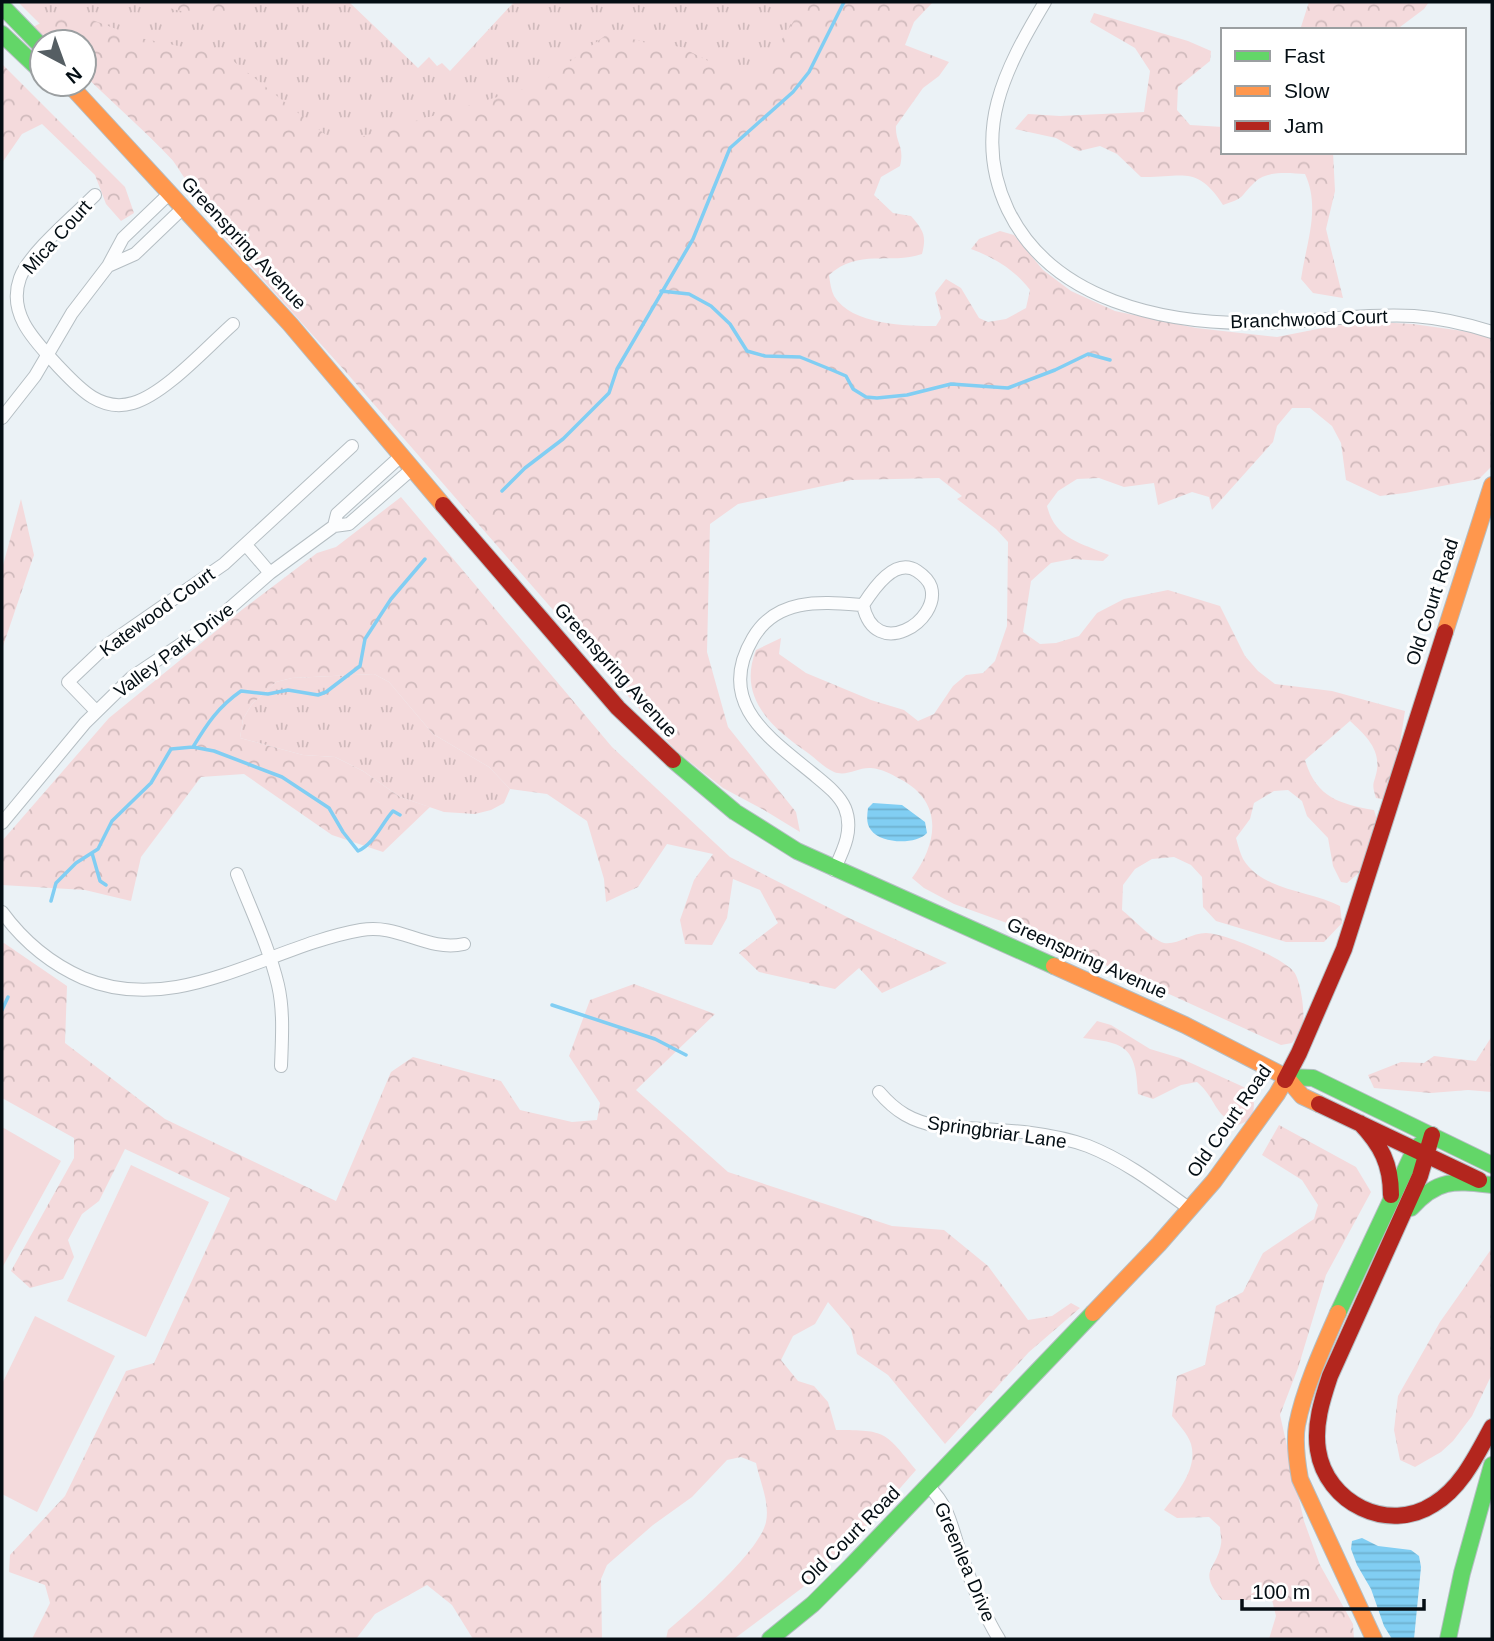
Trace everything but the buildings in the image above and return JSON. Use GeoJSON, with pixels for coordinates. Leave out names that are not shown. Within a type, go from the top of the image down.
{"type":"FeatureCollection","features":[{"type":"Feature","properties":{"kind":"main road"},"geometry":{"type":"LineString","coordinates":[[2,6],[28,33]]}},
{"type":"Feature","properties":{"kind":"main road"},"geometry":{"type":"LineString","coordinates":[[2,34],[28,59]]}},
{"type":"Feature","properties":{"kind":"main road","name":"Greenspring Avenue"},"geometry":{"type":"LineString","coordinates":[[80,98],[290,324],[598,685],[677,766],[735,812],[797,851],[834,870],[1153,1009],[1286,1077],[1303,1096],[1492,1186]]}},
{"type":"Feature","properties":{"kind":"main road","name":"Old Court Road"},"geometry":{"type":"LineString","coordinates":[[770,1639],[822,1595],[929,1487],[1190,1209],[1253,1129],[1286,1077],[1326,994],[1344,949],[1492,485]]}},
{"type":"Feature","properties":{"kind":"main road","name":"Greenspring Avenue"},"geometry":{"type":"LineString","coordinates":[[1286,1077],[1313,1078],[1492,1165]]}},
{"type":"Feature","properties":{"kind":"main road"},"geometry":{"type":"LineString","coordinates":[[1360,1123],[1375,1139],[1388,1161],[1391,1198]]}},
{"type":"Feature","properties":{"kind":"main road"},"geometry":{"type":"LineString","coordinates":[[1374,1639],[1300,1479],[1297,1436],[1305,1397],[1320,1353],[1391,1198],[1432,1135]]}},
{"type":"Feature","properties":{"kind":"main road"},"geometry":{"type":"LineString","coordinates":[[1422,1153],[1396,1226],[1326,1389],[1317,1443],[1320,1459],[1336,1490],[1360,1509],[1390,1516],[1419,1511],[1432,1507],[1452,1489],[1492,1427]]}},
{"type":"Feature","properties":{"kind":"main road"},"geometry":{"type":"LineString","coordinates":[[1396,1226],[1421,1196],[1440,1184],[1451,1181],[1492,1186]]}},
{"type":"Feature","properties":{"kind":"main road"},"geometry":{"type":"LineString","coordinates":[[1448,1639],[1462,1573],[1492,1465]]}},
{"type":"Feature","properties":{"kind":"street","name":"Branchwood Court"},"geometry":{"type":"LineString","coordinates":[[1045,2],[1010,64],[994,110],[992,133],[997,179],[1012,218],[1025,237],[1059,272],[1079,286],[1129,306],[1214,322],[1256,323],[1414,316],[1464,323],[1492,332]]}},
{"type":"Feature","properties":{"kind":"street"},"geometry":{"type":"LineString","coordinates":[[2,418],[35,376],[72,313],[108,266],[123,238],[170,193]]}},
{"type":"Feature","properties":{"kind":"street","name":"Mica Court"},"geometry":{"type":"LineString","coordinates":[[94,195],[36,255],[20,277],[16,293],[22,321],[30,335],[88,396],[100,402],[123,405],[148,397],[233,324]]}},
{"type":"Feature","properties":{"kind":"street"},"geometry":{"type":"LineString","coordinates":[[108,266],[135,254],[183,208]]}},
{"type":"Feature","properties":{"kind":"street","name":"Katewood Court"},"geometry":{"type":"LineString","coordinates":[[96,711],[68,682],[107,645],[200,582],[246,545],[352,446]]}},
{"type":"Feature","properties":{"kind":"street","name":"Valley Park Drive"},"geometry":{"type":"LineString","coordinates":[[2,822],[96,711],[132,677],[214,622],[270,573],[334,526],[337,514],[406,462]]}},
{"type":"Feature","properties":{"kind":"street"},"geometry":{"type":"LineString","coordinates":[[246,545],[270,573]]}},
{"type":"Feature","properties":{"kind":"street"},"geometry":{"type":"LineString","coordinates":[[909,567],[930,585],[932,595],[929,608],[905,632],[886,634],[878,631],[866,615],[863,604],[880,583],[899,568],[909,567]]}},
{"type":"Feature","properties":{"kind":"street"},"geometry":{"type":"LineString","coordinates":[[834,870],[845,847],[848,823],[846,810],[839,798],[822,781],[764,734],[746,707],[740,681],[746,649],[755,634],[778,612],[803,604],[863,604]]}},
{"type":"Feature","properties":{"kind":"street"},"geometry":{"type":"LineString","coordinates":[[237,874],[279,986],[281,1066]]}},
{"type":"Feature","properties":{"kind":"street"},"geometry":{"type":"LineString","coordinates":[[2,912],[27,942],[56,965],[114,988],[171,988],[196,983],[339,935],[374,928],[392,930],[443,946],[464,944]]}},
{"type":"Feature","properties":{"kind":"street","name":"Springbriar Lane"},"geometry":{"type":"LineString","coordinates":[[879,1092],[898,1111],[922,1123],[1044,1136],[1087,1146],[1126,1164],[1190,1209]]}},
{"type":"Feature","properties":{"kind":"street","name":"Greenlea Drive"},"geometry":{"type":"LineString","coordinates":[[929,1487],[943,1500],[963,1560],[999,1639]]}},
{"type":"Feature","properties":{"kind":"green space"},"geometry":{"type":"Polygon","coordinates":[[[18,2],[349,2],[418,68],[429,57],[437,66],[442,63],[450,71],[514,2],[897,2],[843,157],[185,173],[98,83],[98,28],[44,28],[18,2]]]}},
{"type":"Feature","properties":{"kind":"green space"},"geometry":{"type":"Polygon","coordinates":[[[146,2],[243,2],[227,23],[146,2]]]}},
{"type":"Feature","properties":{"kind":"green space"},"geometry":{"type":"Polygon","coordinates":[[[803,2],[933,2],[914,22],[905,45],[949,62],[939,76],[923,88],[896,126],[901,154],[900,166],[881,177],[874,195],[893,213],[911,216],[924,237],[922,254],[863,259],[840,267],[829,275],[834,296],[842,306],[853,313],[881,322],[936,326],[941,318],[935,293],[946,279],[961,288],[979,318],[988,322],[1006,319],[1026,308],[1030,290],[1018,276],[1004,265],[971,249],[979,239],[1000,231],[1014,235],[1043,270],[1071,291],[1115,311],[1196,328],[1277,337],[1358,321],[1413,324],[1477,333],[1492,338],[1492,466],[1479,479],[1380,496],[1346,480],[1341,443],[1332,426],[1310,408],[1292,408],[1277,426],[1273,442],[1212,510],[1209,497],[1192,492],[1158,505],[1154,483],[1124,487],[1099,478],[1077,479],[1058,491],[1047,506],[1056,526],[1063,533],[1079,543],[1109,555],[1103,561],[1072,559],[1051,563],[1031,581],[1023,632],[1040,644],[1056,643],[1079,636],[1097,613],[1124,599],[1168,590],[1220,606],[1245,656],[1275,684],[1332,691],[1405,711],[1394,783],[1386,800],[1376,798],[1374,793],[1377,762],[1374,749],[1350,721],[1305,760],[1315,783],[1330,797],[1374,810],[1378,823],[1361,871],[1347,883],[1341,882],[1333,866],[1328,838],[1307,816],[1302,801],[1288,790],[1274,791],[1254,803],[1250,819],[1236,838],[1243,859],[1251,870],[1262,878],[1340,906],[1342,923],[1324,942],[1286,942],[1216,921],[1203,907],[1202,877],[1191,865],[1174,857],[1152,859],[1135,869],[1123,885],[1122,910],[1159,941],[1169,943],[1200,934],[1214,934],[1239,941],[1288,966],[1296,976],[1303,1005],[1303,1024],[1292,1043],[1281,1045],[1035,933],[954,904],[924,888],[912,878],[927,851],[932,824],[924,799],[914,788],[893,775],[875,769],[866,768],[843,773],[831,770],[782,733],[761,710],[751,683],[751,667],[756,650],[781,638],[779,654],[806,673],[871,700],[904,710],[918,721],[934,714],[953,686],[966,675],[983,673],[995,661],[1007,626],[1008,542],[996,529],[957,499],[962,496],[939,478],[851,480],[738,504],[710,524],[707,652],[728,727],[796,812],[800,832],[723,788],[676,751],[345,371],[220,232],[170,156],[98,88],[98,28],[33,27],[66,10],[140,38],[227,56],[337,144],[538,85],[606,35],[681,47],[753,84],[803,2]]]}},
{"type":"Feature","properties":{"kind":"green space"},"geometry":{"type":"Polygon","coordinates":[[[1309,2],[1429,2],[1399,28],[1301,28],[1309,2]]]}},
{"type":"Feature","properties":{"kind":"green space"},"geometry":{"type":"Polygon","coordinates":[[[1094,13],[1188,41],[1211,51],[1210,61],[1178,87],[1177,110],[1190,125],[1221,127],[1221,154],[1333,154],[1335,191],[1326,229],[1343,298],[1313,293],[1301,279],[1312,213],[1310,187],[1305,174],[1279,173],[1260,178],[1239,198],[1223,205],[1205,183],[1196,178],[1178,175],[1141,177],[1117,154],[1100,146],[1079,151],[1056,138],[1015,129],[1028,114],[1060,116],[1144,112],[1150,71],[1135,48],[1090,22],[1094,13]]]}},
{"type":"Feature","properties":{"kind":"green space"},"geometry":{"type":"Polygon","coordinates":[[[2,64],[28,90],[28,98],[36,98],[125,187],[134,213],[121,221],[106,204],[95,175],[42,124],[22,134],[2,163],[2,64]]]}},
{"type":"Feature","properties":{"kind":"green space"},"geometry":{"type":"Polygon","coordinates":[[[401,497],[612,747],[730,857],[849,918],[947,963],[882,993],[859,968],[835,989],[759,972],[739,953],[778,923],[760,890],[733,879],[727,918],[712,945],[685,944],[680,920],[694,880],[713,854],[667,844],[638,887],[606,902],[604,879],[587,821],[547,794],[510,789],[489,767],[433,734],[389,682],[374,674],[292,678],[276,682],[252,704],[243,719],[240,738],[303,755],[335,757],[363,771],[400,797],[430,807],[383,852],[332,835],[244,774],[201,777],[141,857],[131,901],[85,890],[2,885],[2,841],[109,718],[243,609],[317,553],[336,547],[401,497]]]}},
{"type":"Feature","properties":{"kind":"green space"},"geometry":{"type":"Polygon","coordinates":[[[21,499],[34,555],[2,649],[2,569],[21,499]]]}},
{"type":"Feature","properties":{"kind":"green space"},"geometry":{"type":"Polygon","coordinates":[[[374,674],[389,682],[433,734],[489,767],[510,789],[504,803],[475,814],[444,812],[400,797],[363,771],[335,757],[303,755],[240,738],[243,719],[252,704],[276,682],[292,678],[374,674]]]}},
{"type":"Feature","properties":{"kind":"green space"},"geometry":{"type":"Polygon","coordinates":[[[4,943],[67,986],[65,1043],[165,1119],[336,1201],[391,1072],[413,1057],[501,1081],[520,1110],[572,1122],[597,1120],[600,1103],[569,1056],[590,1000],[634,984],[715,1014],[636,1090],[728,1172],[892,1226],[944,1230],[988,1266],[1028,1320],[1052,1316],[1071,1303],[1080,1308],[1029,1352],[945,1444],[888,1375],[857,1354],[851,1329],[828,1302],[815,1324],[793,1336],[781,1360],[798,1381],[814,1386],[828,1402],[836,1430],[866,1431],[884,1436],[916,1470],[865,1528],[802,1588],[734,1639],[666,1639],[668,1630],[739,1564],[761,1534],[766,1522],[767,1507],[756,1463],[741,1457],[727,1460],[692,1497],[653,1525],[607,1565],[601,1579],[602,1639],[473,1639],[452,1605],[427,1585],[375,1614],[356,1639],[32,1639],[50,1603],[45,1585],[9,1572],[10,1555],[65,1496],[126,1371],[154,1363],[230,1198],[125,1149],[99,1201],[82,1214],[68,1240],[74,1257],[63,1279],[30,1288],[11,1271],[74,1158],[74,1138],[2,1098],[4,943]]]}},
{"type":"Feature","properties":{"kind":"green space"},"geometry":{"type":"Polygon","coordinates":[[[1097,1021],[1111,1025],[1150,1049],[1180,1058],[1248,1089],[1254,1103],[1253,1119],[1238,1125],[1230,1121],[1197,1082],[1181,1085],[1153,1099],[1138,1094],[1135,1066],[1126,1050],[1109,1042],[1083,1038],[1097,1021]]]}},
{"type":"Feature","properties":{"kind":"green space"},"geometry":{"type":"Polygon","coordinates":[[[1492,1036],[1492,1092],[1468,1090],[1431,1093],[1374,1088],[1368,1075],[1401,1062],[1424,1063],[1434,1056],[1476,1061],[1492,1036]]]}},
{"type":"Feature","properties":{"kind":"green space"},"geometry":{"type":"Polygon","coordinates":[[[1279,1125],[1356,1167],[1371,1192],[1326,1275],[1298,1368],[1280,1415],[1304,1521],[1320,1565],[1353,1624],[1354,1639],[1269,1639],[1276,1616],[1272,1600],[1222,1600],[1211,1582],[1210,1571],[1221,1544],[1220,1527],[1209,1517],[1177,1518],[1164,1510],[1185,1479],[1192,1462],[1190,1440],[1172,1416],[1177,1376],[1205,1365],[1216,1306],[1243,1292],[1263,1253],[1314,1219],[1318,1205],[1302,1180],[1262,1155],[1279,1125]]]}},
{"type":"Feature","properties":{"kind":"green space"},"geometry":{"type":"Polygon","coordinates":[[[2,1127],[61,1161],[2,1268],[2,1127]]]}},
{"type":"Feature","properties":{"kind":"green space"},"geometry":{"type":"Polygon","coordinates":[[[131,1165],[209,1202],[146,1337],[67,1301],[131,1165]]]}},
{"type":"Feature","properties":{"kind":"green space"},"geometry":{"type":"Polygon","coordinates":[[[1492,1248],[1492,1374],[1472,1416],[1453,1441],[1441,1452],[1415,1467],[1400,1460],[1394,1430],[1398,1396],[1440,1322],[1492,1248]]]}},
{"type":"Feature","properties":{"kind":"green space"},"geometry":{"type":"Polygon","coordinates":[[[35,1316],[115,1356],[37,1512],[2,1494],[2,1384],[35,1316]]]}},
{"type":"Feature","properties":{"kind":"water"},"geometry":{"type":"Polygon","coordinates":[[[873,803],[902,805],[925,822],[927,833],[907,841],[890,840],[876,835],[869,828],[867,820],[868,808],[873,803]]]}},
{"type":"Feature","properties":{"kind":"water"},"geometry":{"type":"Polygon","coordinates":[[[1362,1538],[1378,1546],[1411,1550],[1419,1556],[1421,1567],[1414,1639],[1392,1639],[1384,1626],[1371,1589],[1351,1549],[1352,1541],[1362,1538]]]}},
{"type":"Feature","properties":{"kind":"waterway"},"geometry":{"type":"LineString","coordinates":[[502,491],[525,468],[563,439],[609,393],[617,369],[693,239],[730,148],[793,92],[809,72],[844,2]]}},
{"type":"Feature","properties":{"kind":"waterway"},"geometry":{"type":"LineString","coordinates":[[661,291],[689,294],[711,306],[730,324],[747,351],[765,356],[800,357],[846,376],[853,389],[866,397],[907,395],[951,384],[1008,388],[1088,354],[1110,360]]}},
{"type":"Feature","properties":{"kind":"waterway"},"geometry":{"type":"LineString","coordinates":[[51,901],[56,883],[76,863],[98,849],[112,821],[151,783],[171,749],[193,747],[214,716],[233,697],[241,691],[268,694],[288,690],[318,695],[360,666],[365,639],[391,599],[425,559]]}},
{"type":"Feature","properties":{"kind":"waterway"},"geometry":{"type":"LineString","coordinates":[[193,747],[214,751],[282,777],[329,808],[358,851],[373,838],[393,811],[400,815]]}},
{"type":"Feature","properties":{"kind":"waterway"},"geometry":{"type":"LineString","coordinates":[[92,853],[100,881],[106,885]]}},
{"type":"Feature","properties":{"kind":"waterway"},"geometry":{"type":"LineString","coordinates":[[2,1010],[8,997]]}},
{"type":"Feature","properties":{"kind":"waterway"},"geometry":{"type":"LineString","coordinates":[[552,1005],[655,1039],[686,1055]]}},
{"type":"Feature","properties":{"kind":"traffic: fast"},"geometry":{"type":"LineString","coordinates":[[2,6],[28,33]]}},
{"type":"Feature","properties":{"kind":"traffic: fast"},"geometry":{"type":"LineString","coordinates":[[2,34],[28,59]]}},
{"type":"Feature","properties":{"kind":"traffic: fast"},"geometry":{"type":"LineString","coordinates":[[673,760],[735,812],[797,851],[1054,966]]}},
{"type":"Feature","properties":{"kind":"traffic: fast"},"geometry":{"type":"LineString","coordinates":[[1286,1077],[1313,1078],[1492,1165]]}},
{"type":"Feature","properties":{"kind":"traffic: fast"},"geometry":{"type":"LineString","coordinates":[[1338,1313],[1415,1149],[1432,1135]]}},
{"type":"Feature","properties":{"kind":"traffic: fast"},"geometry":{"type":"LineString","coordinates":[[1411,1208],[1439,1186],[1457,1183],[1492,1185]]}},
{"type":"Feature","properties":{"kind":"traffic: fast"},"geometry":{"type":"LineString","coordinates":[[770,1639],[813,1604],[851,1566],[1093,1313]]}},
{"type":"Feature","properties":{"kind":"traffic: fast"},"geometry":{"type":"LineString","coordinates":[[1448,1639],[1462,1573],[1492,1465]]}},
{"type":"Feature","properties":{"kind":"traffic: slow"},"geometry":{"type":"LineString","coordinates":[[82,98],[290,324],[443,505]]}},
{"type":"Feature","properties":{"kind":"traffic: slow"},"geometry":{"type":"LineString","coordinates":[[1445,632],[1492,485]]}},
{"type":"Feature","properties":{"kind":"traffic: slow"},"geometry":{"type":"LineString","coordinates":[[1054,966],[1185,1025],[1286,1077],[1302,1096],[1319,1104]]}},
{"type":"Feature","properties":{"kind":"traffic: slow"},"geometry":{"type":"LineString","coordinates":[[1093,1313],[1214,1181],[1285,1080]]}},
{"type":"Feature","properties":{"kind":"traffic: slow"},"geometry":{"type":"LineString","coordinates":[[1338,1313],[1314,1368],[1300,1411],[1296,1432],[1297,1459],[1300,1479],[1374,1639]]}},
{"type":"Feature","properties":{"kind":"traffic: jam"},"geometry":{"type":"LineString","coordinates":[[443,505],[618,708],[673,760]]}},
{"type":"Feature","properties":{"kind":"traffic: jam"},"geometry":{"type":"LineString","coordinates":[[1285,1080],[1344,949],[1445,632]]}},
{"type":"Feature","properties":{"kind":"traffic: jam"},"geometry":{"type":"LineString","coordinates":[[1319,1104],[1479,1180]]}},
{"type":"Feature","properties":{"kind":"traffic: jam"},"geometry":{"type":"LineString","coordinates":[[1360,1123],[1374,1139],[1387,1164],[1391,1195]]}},
{"type":"Feature","properties":{"kind":"traffic: jam"},"geometry":{"type":"LineString","coordinates":[[1432,1135],[1420,1176],[1330,1376],[1318,1422],[1318,1450],[1323,1469],[1333,1485],[1346,1498],[1379,1514],[1398,1516],[1434,1504],[1453,1489],[1492,1427]]}}]}
